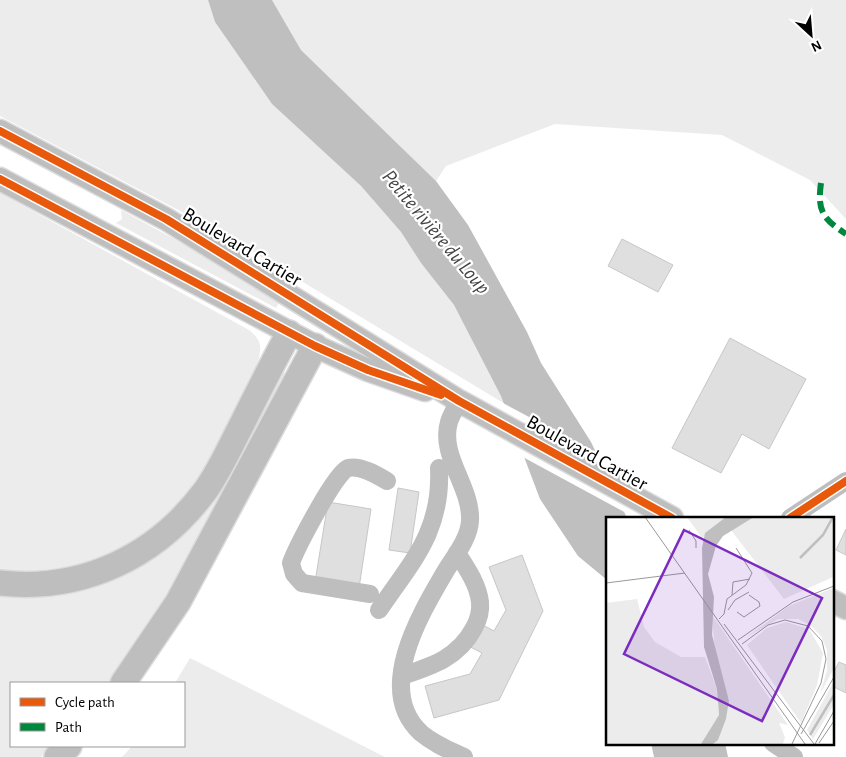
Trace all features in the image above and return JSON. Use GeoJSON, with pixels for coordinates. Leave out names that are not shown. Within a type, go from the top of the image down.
{"type":"FeatureCollection","features":[{"type":"Feature","properties":{"kind":"highway"},"geometry":{"type":"LineString","coordinates":[[0,583],[29,585],[85,577],[131,559],[173,528],[206,489],[289,333]]}},
{"type":"Feature","properties":{"kind":"highway"},"geometry":{"type":"LineString","coordinates":[[125,682],[178,602],[315,346]]}},
{"type":"Feature","properties":{"kind":"highway"},"geometry":{"type":"LineString","coordinates":[[57,757],[68,747]]}},
{"type":"Feature","properties":{"kind":"main road","name":"Boulevard Cartier"},"geometry":{"type":"LineString","coordinates":[[0,131],[166,219],[460,402],[670,517]]}},
{"type":"Feature","properties":{"kind":"main road","name":"Boulevard Cartier"},"geometry":{"type":"LineString","coordinates":[[0,179],[315,346],[368,370],[460,402]]}},
{"type":"Feature","properties":{"kind":"main road"},"geometry":{"type":"LineString","coordinates":[[289,333],[304,304]]}},
{"type":"Feature","properties":{"kind":"main road"},"geometry":{"type":"LineString","coordinates":[[315,346],[329,319]]}},
{"type":"Feature","properties":{"kind":"main road"},"geometry":{"type":"LineString","coordinates":[[834,602],[846,608]]}},
{"type":"Feature","properties":{"kind":"street"},"geometry":{"type":"LineString","coordinates":[[460,402],[449,422],[448,442],[468,502],[470,522],[465,538],[457,553],[417,619],[409,638],[402,676],[406,710],[413,723],[420,732],[437,744],[464,757]]}},
{"type":"Feature","properties":{"kind":"street"},"geometry":{"type":"LineString","coordinates":[[370,594],[302,583],[294,574],[291,563],[322,503],[343,469],[350,467],[361,469],[388,481]]}},
{"type":"Feature","properties":{"kind":"street"},"geometry":{"type":"LineString","coordinates":[[379,610],[418,553],[434,522],[440,490],[439,468]]}},
{"type":"Feature","properties":{"kind":"street"},"geometry":{"type":"LineString","coordinates":[[792,517],[846,481]]}},
{"type":"Feature","properties":{"kind":"street"},"geometry":{"type":"LineString","coordinates":[[402,676],[434,666],[449,658],[469,638],[478,620],[480,601],[475,585],[457,553]]}},
{"type":"Feature","properties":{"kind":"street"},"geometry":{"type":"LineString","coordinates":[[774,744],[794,757]]}},
{"type":"Feature","properties":{"kind":"shaded area"},"geometry":{"type":"Polygon","coordinates":[[[0,0],[208,0],[215,22],[272,104],[361,186],[401,232],[421,263],[454,305],[484,358],[505,404],[220,232],[0,116],[0,0]]]}},
{"type":"Feature","properties":{"kind":"shaded area"},"geometry":{"type":"Polygon","coordinates":[[[272,0],[846,0],[846,219],[810,180],[722,135],[555,124],[446,166],[436,181],[301,50],[272,0]]]}},
{"type":"Feature","properties":{"kind":"shaded area"},"geometry":{"type":"Polygon","coordinates":[[[0,193],[249,330],[260,343],[256,369],[250,383],[213,454],[179,502],[151,529],[117,550],[79,564],[60,568],[20,571],[0,570],[0,193]]]}},
{"type":"Feature","properties":{"kind":"shaded area"},"geometry":{"type":"Polygon","coordinates":[[[121,210],[198,252],[271,296],[279,303],[276,308],[116,223],[122,219],[121,210]]]}},
{"type":"Feature","properties":{"kind":"shaded area"},"geometry":{"type":"Polygon","coordinates":[[[281,371],[286,374],[176,586],[117,673],[109,682],[10,682],[10,747],[52,747],[41,757],[0,757],[0,593],[149,558],[281,371]]]}},
{"type":"Feature","properties":{"kind":"shaded area"},"geometry":{"type":"Polygon","coordinates":[[[190,658],[385,757],[122,757],[131,747],[185,747],[185,682],[176,682],[190,658]]]}},
{"type":"Feature","properties":{"kind":"water","name":"Petite rivière du Loup"},"geometry":{"type":"Polygon","coordinates":[[[208,0],[272,0],[301,50],[436,181],[468,225],[527,332],[541,363],[591,442],[627,517],[606,517],[606,579],[578,556],[540,499],[501,396],[454,305],[421,263],[401,232],[361,186],[272,104],[215,22],[208,0]]]}},
{"type":"Feature","properties":{"kind":"water"},"geometry":{"type":"Polygon","coordinates":[[[651,744],[725,744],[728,757],[654,757],[651,744]]]}},
{"type":"Feature","properties":{"kind":"pier"},"geometry":{"type":"Polygon","coordinates":[[[501,402],[600,455],[628,514],[521,456],[501,402]]]}},
{"type":"Feature","properties":{"kind":"building"},"geometry":{"type":"Polygon","coordinates":[[[622,239],[673,265],[658,292],[608,266],[622,239]]]}},
{"type":"Feature","properties":{"kind":"building"},"geometry":{"type":"Polygon","coordinates":[[[730,338],[806,379],[769,449],[742,434],[721,473],[672,448],[730,338]]]}},
{"type":"Feature","properties":{"kind":"building"},"geometry":{"type":"Polygon","coordinates":[[[398,488],[419,492],[410,553],[389,550],[398,488]]]}},
{"type":"Feature","properties":{"kind":"building"},"geometry":{"type":"Polygon","coordinates":[[[328,502],[371,509],[359,588],[315,582],[328,502]]]}},
{"type":"Feature","properties":{"kind":"building"},"geometry":{"type":"Polygon","coordinates":[[[846,529],[846,555],[836,550],[846,529]]]}},
{"type":"Feature","properties":{"kind":"building"},"geometry":{"type":"Polygon","coordinates":[[[522,555],[543,611],[499,700],[434,718],[425,686],[470,674],[482,653],[463,643],[474,620],[494,631],[506,610],[489,567],[522,555]]]}},
{"type":"Feature","properties":{"kind":"building"},"geometry":{"type":"Polygon","coordinates":[[[839,662],[846,665],[846,693],[834,687],[834,671],[839,662]]]}},
{"type":"Feature","properties":{"kind":"marked path"},"geometry":{"type":"LineString","coordinates":[[821,183],[820,201],[823,213],[832,224],[846,234]]}},
{"type":"Feature","properties":{"kind":"cycle path"},"geometry":{"type":"LineString","coordinates":[[0,131],[166,219],[459,401],[670,517]]}},
{"type":"Feature","properties":{"kind":"cycle path"},"geometry":{"type":"LineString","coordinates":[[0,179],[315,346],[368,370],[441,395]]}},
{"type":"Feature","properties":{"kind":"cycle path"},"geometry":{"type":"LineString","coordinates":[[792,517],[846,481]]}}]}
